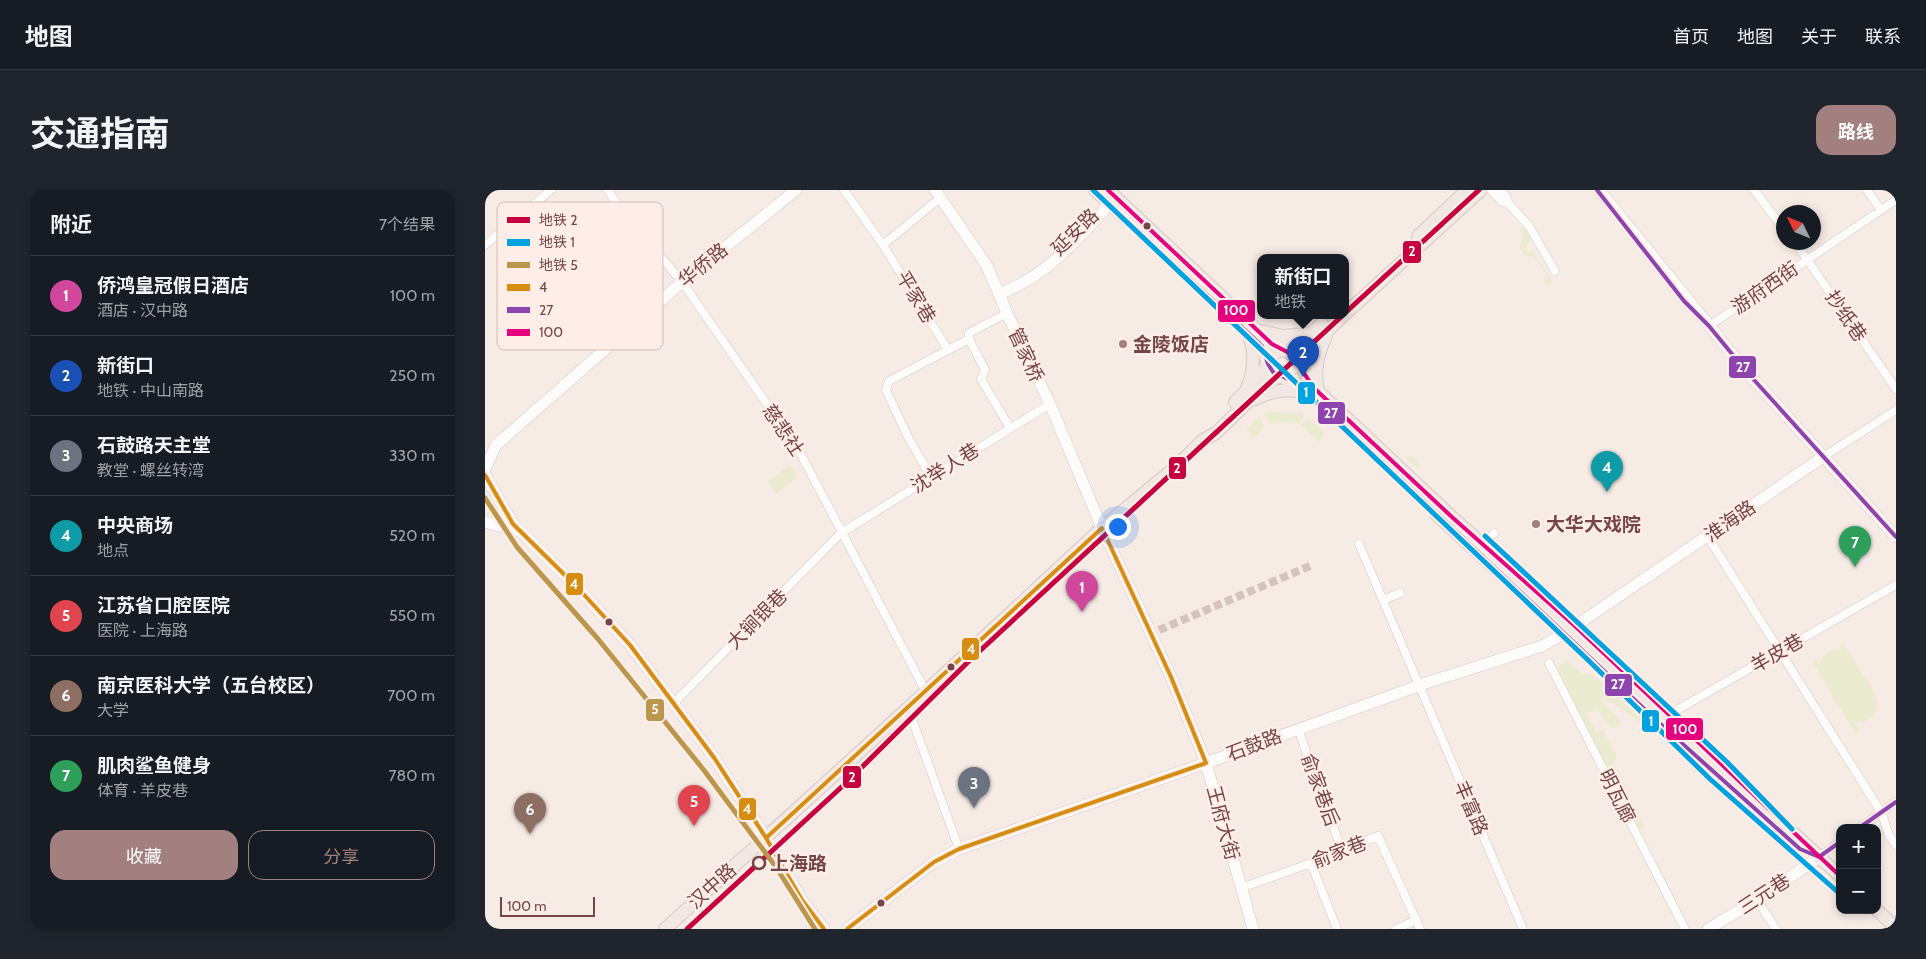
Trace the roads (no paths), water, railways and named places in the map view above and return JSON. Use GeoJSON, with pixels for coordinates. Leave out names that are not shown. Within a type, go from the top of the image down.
{"type":"FeatureCollection","features":[{"type":"Feature","properties":{"kind":"main road"},"geometry":{"type":"LineString","coordinates":[[1095,190],[1108,196],[1250,329],[1273,344],[1316,394],[1447,524],[1570,629]]}},
{"type":"Feature","properties":{"kind":"main road"},"geometry":{"type":"LineString","coordinates":[[1349,299],[1467,190]]}},
{"type":"Feature","properties":{"kind":"main road"},"geometry":{"type":"LineString","coordinates":[[1349,310],[1481,190]]}},
{"type":"Feature","properties":{"kind":"main road"},"geometry":{"type":"LineString","coordinates":[[1250,329],[1283,336],[1301,335],[1327,323]]}},
{"type":"Feature","properties":{"kind":"main road"},"geometry":{"type":"LineString","coordinates":[[1282,356],[1327,323]]}},
{"type":"Feature","properties":{"kind":"main road"},"geometry":{"type":"LineString","coordinates":[[1327,323],[1282,356],[1273,372],[1316,394],[1483,544],[1661,719],[1800,850],[1819,856],[1836,872]]}},
{"type":"Feature","properties":{"kind":"main road"},"geometry":{"type":"LineString","coordinates":[[1316,394],[1317,360],[1327,323]]}},
{"type":"Feature","properties":{"kind":"main road"},"geometry":{"type":"LineString","coordinates":[[1250,329],[1262,346],[1282,356]]}},
{"type":"Feature","properties":{"kind":"main road"},"geometry":{"type":"LineString","coordinates":[[1244,399],[1252,373],[1250,329]]}},
{"type":"Feature","properties":{"kind":"main road","name":"汉中路"},"geometry":{"type":"LineString","coordinates":[[665,929],[1103,528],[1177,466],[1203,440],[1211,427],[1244,399],[1290,370],[1282,356],[1260,377],[1244,399]]}},
{"type":"Feature","properties":{"kind":"main road"},"geometry":{"type":"LineString","coordinates":[[1244,399],[1272,392],[1294,391],[1316,394]]}},
{"type":"Feature","properties":{"kind":"main road"},"geometry":{"type":"LineString","coordinates":[[1881,914],[1896,928]]}},
{"type":"Feature","properties":{"kind":"street"},"geometry":{"type":"LineString","coordinates":[[536,202],[551,190]]}},
{"type":"Feature","properties":{"kind":"street","name":"慈悲社"},"geometry":{"type":"LineString","coordinates":[[608,190],[616,202]]}},
{"type":"Feature","properties":{"kind":"street","name":"华侨路"},"geometry":{"type":"LineString","coordinates":[[663,298],[796,190]]}},
{"type":"Feature","properties":{"kind":"street","name":"平家巷"},"geometry":{"type":"LineString","coordinates":[[844,190],[883,244],[948,350]]}},
{"type":"Feature","properties":{"kind":"street"},"geometry":{"type":"LineString","coordinates":[[1491,190],[1502,202],[1508,203]]}},
{"type":"Feature","properties":{"kind":"street"},"geometry":{"type":"LineString","coordinates":[[1500,190],[1507,197],[1508,203],[1529,226],[1555,271]]}},
{"type":"Feature","properties":{"kind":"street"},"geometry":{"type":"LineString","coordinates":[[1599,190],[1746,371],[1896,537]]}},
{"type":"Feature","properties":{"kind":"street"},"geometry":{"type":"LineString","coordinates":[[1754,190],[1776,219]]}},
{"type":"Feature","properties":{"kind":"street"},"geometry":{"type":"LineString","coordinates":[[1867,190],[1881,210]]}},
{"type":"Feature","properties":{"kind":"street"},"geometry":{"type":"LineString","coordinates":[[883,244],[938,194]]}},
{"type":"Feature","properties":{"kind":"street","name":"管家桥"},"geometry":{"type":"LineString","coordinates":[[938,194],[987,266],[1007,314],[1050,404],[1103,528]]}},
{"type":"Feature","properties":{"kind":"street","name":"延安路"},"geometry":{"type":"LineString","coordinates":[[999,294],[1009,282],[1052,255],[1108,196]]}},
{"type":"Feature","properties":{"kind":"street","name":"游府西街"},"geometry":{"type":"LineString","coordinates":[[1709,326],[1896,200]]}},
{"type":"Feature","properties":{"kind":"street"},"geometry":{"type":"LineString","coordinates":[[485,244],[497,234]]}},
{"type":"Feature","properties":{"kind":"street","name":"抄纸巷"},"geometry":{"type":"LineString","coordinates":[[1801,250],[1896,389]]}},
{"type":"Feature","properties":{"kind":"street","name":"慈悲社"},"geometry":{"type":"LineString","coordinates":[[663,260],[681,282],[797,448],[926,692]]}},
{"type":"Feature","properties":{"kind":"street"},"geometry":{"type":"LineString","coordinates":[[1007,314],[969,333],[969,339],[985,370],[981,379],[1010,428]]}},
{"type":"Feature","properties":{"kind":"street"},"geometry":{"type":"LineString","coordinates":[[931,477],[908,437],[886,390],[889,380],[969,339]]}},
{"type":"Feature","properties":{"kind":"street","name":"华侨路"},"geometry":{"type":"LineString","coordinates":[[485,469],[496,445],[604,350]]}},
{"type":"Feature","properties":{"kind":"street","name":"沈举人巷"},"geometry":{"type":"LineString","coordinates":[[841,533],[1050,404]]}},
{"type":"Feature","properties":{"kind":"street","name":"淮海路"},"geometry":{"type":"LineString","coordinates":[[1570,629],[1708,537],[1823,457],[1896,410]]}},
{"type":"Feature","properties":{"kind":"street"},"geometry":{"type":"LineString","coordinates":[[485,474],[513,524],[577,587],[630,645],[715,759],[766,838],[802,900],[824,929]]}},
{"type":"Feature","properties":{"kind":"street"},"geometry":{"type":"LineString","coordinates":[[485,522],[520,531]]}},
{"type":"Feature","properties":{"kind":"street","name":"王府大街"},"geometry":{"type":"LineString","coordinates":[[1103,528],[1155,632],[1206,763],[1253,929]]}},
{"type":"Feature","properties":{"kind":"street","name":"大锏银巷"},"geometry":{"type":"LineString","coordinates":[[673,704],[841,533]]}},
{"type":"Feature","properties":{"kind":"street"},"geometry":{"type":"LineString","coordinates":[[1483,544],[1494,533]]}},
{"type":"Feature","properties":{"kind":"street"},"geometry":{"type":"LineString","coordinates":[[1708,537],[1881,812],[1889,835],[1896,845]]}},
{"type":"Feature","properties":{"kind":"street","name":"丰富路"},"geometry":{"type":"LineString","coordinates":[[1359,544],[1523,929]]}},
{"type":"Feature","properties":{"kind":"street","name":"羊皮巷"},"geometry":{"type":"LineString","coordinates":[[1661,719],[1896,585]]}},
{"type":"Feature","properties":{"kind":"street"},"geometry":{"type":"LineString","coordinates":[[1383,600],[1400,592]]}},
{"type":"Feature","properties":{"kind":"street","name":"石鼓路"},"geometry":{"type":"LineString","coordinates":[[847,929],[934,862],[959,849],[1419,686],[1541,646],[1570,629]]}},
{"type":"Feature","properties":{"kind":"street","name":"明瓦廊"},"geometry":{"type":"LineString","coordinates":[[1549,663],[1685,929]]}},
{"type":"Feature","properties":{"kind":"street"},"geometry":{"type":"LineString","coordinates":[[908,708],[959,849]]}},
{"type":"Feature","properties":{"kind":"street","name":"俞家巷后"},"geometry":{"type":"LineString","coordinates":[[1298,729],[1342,851]]}},
{"type":"Feature","properties":{"kind":"street"},"geometry":{"type":"LineString","coordinates":[[1864,824],[1896,802]]}},
{"type":"Feature","properties":{"kind":"street","name":"俞家巷"},"geometry":{"type":"LineString","coordinates":[[1241,888],[1378,836],[1417,920]]}},
{"type":"Feature","properties":{"kind":"street"},"geometry":{"type":"LineString","coordinates":[[1819,856],[1836,845]]}},
{"type":"Feature","properties":{"kind":"street","name":"三元巷"},"geometry":{"type":"LineString","coordinates":[[1708,929],[1757,900],[1819,856]]}},
{"type":"Feature","properties":{"kind":"street"},"geometry":{"type":"LineString","coordinates":[[1311,863],[1337,929]]}},
{"type":"Feature","properties":{"kind":"street"},"geometry":{"type":"LineString","coordinates":[[1757,900],[1776,929]]}},
{"type":"Feature","properties":{"kind":"street"},"geometry":{"type":"LineString","coordinates":[[1396,929],[1417,920],[1421,929]]}},
{"type":"Feature","properties":{"kind":"tunnel"},"geometry":{"type":"LineString","coordinates":[[1159,630],[1310,566]]}},
{"type":"Feature","properties":{"kind":"metro line","name":"1"},"geometry":{"type":"LineString","coordinates":[[1093,190],[1588,660],[1710,779],[1836,890]]}},
{"type":"Feature","properties":{"kind":"metro line","name":"2"},"geometry":{"type":"LineString","coordinates":[[1349,309],[1479,190]]}},
{"type":"Feature","properties":{"kind":"metro line","name":"2"},"geometry":{"type":"LineString","coordinates":[[687,929],[847,782],[970,660],[1339,319]]}},
{"type":"Feature","properties":{"kind":"metro line","name":"5"},"geometry":{"type":"LineString","coordinates":[[485,498],[517,547],[598,639],[703,769],[776,867],[815,929]]}},
{"type":"Feature","properties":{"kind":"metro line","name":"1"},"geometry":{"type":"LineString","coordinates":[[1485,536],[1727,762],[1792,829]]}},
{"type":"Feature","properties":{"kind":"place","name":"金陵饭店"},"geometry":{"type":"Point","coordinates":[1123,344]}},
{"type":"Feature","properties":{"kind":"place","name":"新街口"},"geometry":{"type":"Point","coordinates":[1303,377]}},
{"type":"Feature","properties":{"kind":"place","name":"中央商场"},"geometry":{"type":"Point","coordinates":[1607,492]}},
{"type":"Feature","properties":{"kind":"place","name":"大华大戏院"},"geometry":{"type":"Point","coordinates":[1536,524]}},
{"type":"Feature","properties":{"kind":"place","name":"肌肉鲨鱼健身"},"geometry":{"type":"Point","coordinates":[1855,567]}},
{"type":"Feature","properties":{"kind":"place","name":"侨鸿皇冠假日酒店"},"geometry":{"type":"Point","coordinates":[1082,612]}},
{"type":"Feature","properties":{"kind":"place","name":"石鼓路天主堂"},"geometry":{"type":"Point","coordinates":[974,808]}},
{"type":"Feature","properties":{"kind":"place","name":"江苏省口腔医院"},"geometry":{"type":"Point","coordinates":[694,826]}},
{"type":"Feature","properties":{"kind":"place","name":"南京医科大学（五台校区）"},"geometry":{"type":"Point","coordinates":[530,834]}},
{"type":"Feature","properties":{"kind":"place","name":"上海路"},"geometry":{"type":"Point","coordinates":[759,863]}}]}
